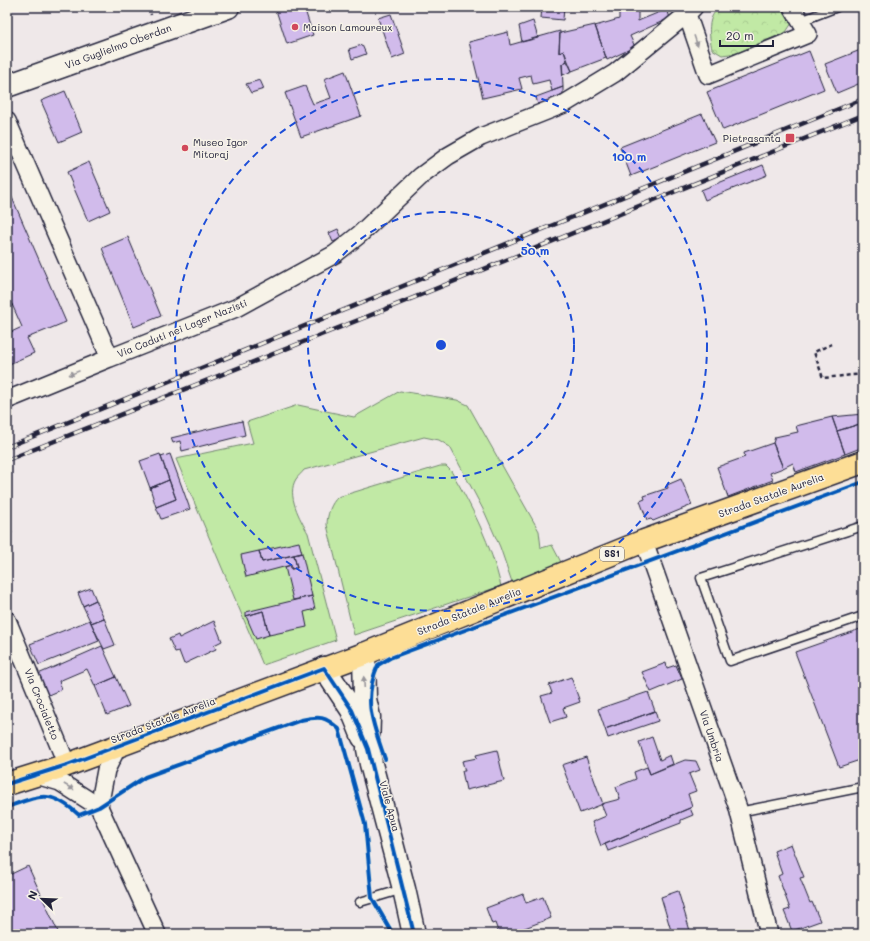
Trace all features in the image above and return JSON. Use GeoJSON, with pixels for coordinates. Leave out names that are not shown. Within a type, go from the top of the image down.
{"type":"FeatureCollection","features":[{"type":"Feature","properties":{"kind":"main road","name":"Strada Statale Aurelia"},"geometry":{"type":"LineString","coordinates":[[7,784],[67,765],[364,654],[644,541],[863,462]]}},
{"type":"Feature","properties":{"kind":"street","name":"Via Guglielmo Oberdan"},"geometry":{"type":"LineString","coordinates":[[7,86],[228,7]]}},
{"type":"Feature","properties":{"kind":"street"},"geometry":{"type":"LineString","coordinates":[[691,10],[708,75],[808,34],[796,14]]}},
{"type":"Feature","properties":{"kind":"street","name":"Via Caduti nei Lager Nazisti"},"geometry":{"type":"LineString","coordinates":[[7,121],[110,358],[236,308],[335,254],[360,234],[421,176],[448,156],[481,137],[570,100],[615,72],[691,10]]}},
{"type":"Feature","properties":{"kind":"street"},"geometry":{"type":"LineString","coordinates":[[7,400],[110,358]]}},
{"type":"Feature","properties":{"kind":"street","name":"Via Umbria"},"geometry":{"type":"LineString","coordinates":[[644,541],[739,812],[769,934]]}},
{"type":"Feature","properties":{"kind":"street","name":"Via Crocialetto"},"geometry":{"type":"LineString","coordinates":[[7,620],[67,765]]}},
{"type":"Feature","properties":{"kind":"street","name":"Viale Apua"},"geometry":{"type":"LineString","coordinates":[[364,654],[365,700],[368,717],[368,749]]}},
{"type":"Feature","properties":{"kind":"street","name":"Viale Apua"},"geometry":{"type":"LineString","coordinates":[[324,668],[352,710],[368,749],[414,934]]}},
{"type":"Feature","properties":{"kind":"street"},"geometry":{"type":"LineString","coordinates":[[99,807],[106,770],[118,746]]}},
{"type":"Feature","properties":{"kind":"street"},"geometry":{"type":"LineString","coordinates":[[36,775],[60,782],[99,807],[157,934]]}},
{"type":"Feature","properties":{"kind":"lane"},"geometry":{"type":"LineString","coordinates":[[796,14],[837,7]]}},
{"type":"Feature","properties":{"kind":"lane"},"geometry":{"type":"LineString","coordinates":[[863,526],[701,578],[730,661],[863,616]]}},
{"type":"Feature","properties":{"kind":"lane"},"geometry":{"type":"LineString","coordinates":[[739,812],[863,787]]}},
{"type":"Feature","properties":{"kind":"lane"},"geometry":{"type":"LineString","coordinates":[[360,902],[404,889]]}},
{"type":"Feature","properties":{"kind":"path"},"geometry":{"type":"LineString","coordinates":[[832,344],[814,352],[823,378],[863,374]]}},
{"type":"Feature","properties":{"kind":"green space"},"geometry":{"type":"Polygon","coordinates":[[[720,7],[785,7],[792,23],[786,32],[737,53],[722,55],[712,49],[710,38],[712,16],[720,7]]]}},
{"type":"Feature","properties":{"kind":"green space"},"geometry":{"type":"Polygon","coordinates":[[[400,391],[457,400],[468,405],[539,531],[541,548],[552,545],[562,564],[512,582],[500,547],[485,513],[450,447],[439,440],[424,437],[304,470],[293,485],[293,499],[298,514],[308,533],[336,640],[263,665],[176,459],[253,443],[247,422],[298,405],[354,417],[400,391]]]}},
{"type":"Feature","properties":{"kind":"green space"},"geometry":{"type":"Polygon","coordinates":[[[440,466],[446,466],[451,471],[467,499],[487,541],[501,586],[354,635],[327,525],[331,506],[338,497],[440,466]]]}},
{"type":"Feature","properties":{"kind":"building"},"geometry":{"type":"Polygon","coordinates":[[[275,7],[304,7],[313,35],[287,44],[275,7]]]}},
{"type":"Feature","properties":{"kind":"building"},"geometry":{"type":"Polygon","coordinates":[[[542,7],[564,7],[563,20],[541,18],[542,7]]]}},
{"type":"Feature","properties":{"kind":"building"},"geometry":{"type":"Polygon","coordinates":[[[619,7],[638,7],[638,21],[667,9],[670,18],[630,36],[635,47],[607,60],[595,26],[619,19],[619,7]]]}},
{"type":"Feature","properties":{"kind":"building"},"geometry":{"type":"Polygon","coordinates":[[[391,14],[405,54],[392,59],[378,18],[391,14]]]}},
{"type":"Feature","properties":{"kind":"building"},"geometry":{"type":"Polygon","coordinates":[[[533,21],[538,38],[522,42],[519,26],[533,21]]]}},
{"type":"Feature","properties":{"kind":"building"},"geometry":{"type":"Polygon","coordinates":[[[595,25],[606,58],[572,71],[564,51],[559,53],[560,33],[595,25]]]}},
{"type":"Feature","properties":{"kind":"building"},"geometry":{"type":"Polygon","coordinates":[[[560,31],[559,53],[564,51],[567,61],[562,64],[563,87],[552,91],[549,80],[533,84],[531,75],[519,78],[522,89],[483,98],[469,42],[508,32],[510,45],[560,31]]]}},
{"type":"Feature","properties":{"kind":"building"},"geometry":{"type":"Polygon","coordinates":[[[362,45],[366,54],[352,59],[349,49],[362,45]]]}},
{"type":"Feature","properties":{"kind":"building"},"geometry":{"type":"Polygon","coordinates":[[[863,49],[863,82],[837,93],[825,64],[863,49]]]}},
{"type":"Feature","properties":{"kind":"building","name":"Pietrasanta"},"geometry":{"type":"Polygon","coordinates":[[[809,51],[824,89],[723,130],[707,92],[809,51]]]}},
{"type":"Feature","properties":{"kind":"building"},"geometry":{"type":"Polygon","coordinates":[[[567,61],[572,71],[563,75],[562,64],[567,61]]]}},
{"type":"Feature","properties":{"kind":"building"},"geometry":{"type":"Polygon","coordinates":[[[345,71],[361,116],[301,137],[285,93],[305,86],[313,104],[331,98],[324,79],[345,71]]]}},
{"type":"Feature","properties":{"kind":"building"},"geometry":{"type":"Polygon","coordinates":[[[260,80],[264,89],[251,93],[246,84],[260,80]]]}},
{"type":"Feature","properties":{"kind":"building"},"geometry":{"type":"Polygon","coordinates":[[[563,87],[563,94],[538,105],[536,97],[563,87]]]}},
{"type":"Feature","properties":{"kind":"building"},"geometry":{"type":"Polygon","coordinates":[[[65,91],[82,132],[59,142],[41,101],[65,91]]]}},
{"type":"Feature","properties":{"kind":"building"},"geometry":{"type":"Polygon","coordinates":[[[702,114],[715,142],[631,176],[620,147],[702,114]]]}},
{"type":"Feature","properties":{"kind":"building"},"geometry":{"type":"Polygon","coordinates":[[[89,162],[110,211],[88,221],[67,172],[89,162]]]}},
{"type":"Feature","properties":{"kind":"building"},"geometry":{"type":"Polygon","coordinates":[[[763,165],[767,175],[705,200],[701,190],[763,165]]]}},
{"type":"Feature","properties":{"kind":"building"},"geometry":{"type":"Polygon","coordinates":[[[7,186],[66,322],[27,338],[34,353],[7,365],[7,334],[22,327],[7,293],[7,186]]]}},
{"type":"Feature","properties":{"kind":"building"},"geometry":{"type":"Polygon","coordinates":[[[338,229],[342,238],[333,242],[329,233],[338,229]]]}},
{"type":"Feature","properties":{"kind":"building"},"geometry":{"type":"Polygon","coordinates":[[[128,237],[161,316],[134,327],[102,248],[128,237]]]}},
{"type":"Feature","properties":{"kind":"building"},"geometry":{"type":"Polygon","coordinates":[[[863,414],[863,423],[837,431],[832,417],[863,414]]]}},
{"type":"Feature","properties":{"kind":"building"},"geometry":{"type":"Polygon","coordinates":[[[832,417],[845,454],[796,472],[793,463],[783,468],[773,443],[775,437],[798,432],[796,426],[832,417]]]}},
{"type":"Feature","properties":{"kind":"building"},"geometry":{"type":"Polygon","coordinates":[[[242,421],[245,435],[182,451],[180,441],[173,443],[171,438],[242,421]]]}},
{"type":"Feature","properties":{"kind":"building"},"geometry":{"type":"Polygon","coordinates":[[[863,423],[863,447],[845,454],[837,431],[863,423]]]}},
{"type":"Feature","properties":{"kind":"building"},"geometry":{"type":"Polygon","coordinates":[[[773,443],[783,468],[770,473],[773,480],[728,497],[717,467],[745,457],[744,453],[773,443]]]}},
{"type":"Feature","properties":{"kind":"building"},"geometry":{"type":"Polygon","coordinates":[[[160,454],[169,480],[150,488],[140,461],[160,454]]]}},
{"type":"Feature","properties":{"kind":"building"},"geometry":{"type":"Polygon","coordinates":[[[170,454],[190,509],[161,519],[156,507],[176,499],[161,457],[170,454]]]}},
{"type":"Feature","properties":{"kind":"building"},"geometry":{"type":"Polygon","coordinates":[[[681,479],[692,505],[653,521],[651,519],[647,520],[640,501],[645,499],[644,496],[668,488],[667,485],[681,479]]]}},
{"type":"Feature","properties":{"kind":"building"},"geometry":{"type":"Polygon","coordinates":[[[169,480],[176,499],[156,507],[150,488],[169,480]]]}},
{"type":"Feature","properties":{"kind":"building"},"geometry":{"type":"Polygon","coordinates":[[[7,520],[12,533],[7,535],[7,520]]]}},
{"type":"Feature","properties":{"kind":"building"},"geometry":{"type":"Polygon","coordinates":[[[299,542],[302,553],[262,562],[259,551],[299,542]]]}},
{"type":"Feature","properties":{"kind":"building"},"geometry":{"type":"Polygon","coordinates":[[[259,551],[262,562],[294,555],[297,568],[291,569],[291,565],[246,577],[241,555],[259,551]]]}},
{"type":"Feature","properties":{"kind":"building"},"geometry":{"type":"Polygon","coordinates":[[[302,553],[312,596],[293,600],[285,567],[291,565],[291,569],[297,568],[294,555],[302,553]]]}},
{"type":"Feature","properties":{"kind":"building"},"geometry":{"type":"Polygon","coordinates":[[[91,588],[96,600],[83,606],[78,593],[91,588]]]}},
{"type":"Feature","properties":{"kind":"building"},"geometry":{"type":"Polygon","coordinates":[[[312,596],[315,609],[304,612],[307,627],[269,635],[263,611],[246,616],[246,612],[312,596]]]}},
{"type":"Feature","properties":{"kind":"building"},"geometry":{"type":"Polygon","coordinates":[[[96,600],[104,618],[91,623],[83,606],[96,600]]]}},
{"type":"Feature","properties":{"kind":"building"},"geometry":{"type":"Polygon","coordinates":[[[263,611],[269,635],[256,639],[246,616],[263,611]]]}},
{"type":"Feature","properties":{"kind":"building"},"geometry":{"type":"Polygon","coordinates":[[[104,618],[115,645],[104,649],[91,623],[104,618]]]}},
{"type":"Feature","properties":{"kind":"building"},"geometry":{"type":"Polygon","coordinates":[[[90,620],[99,641],[39,665],[30,644],[90,620]]]}},
{"type":"Feature","properties":{"kind":"building"},"geometry":{"type":"Polygon","coordinates":[[[214,621],[222,641],[214,645],[216,649],[184,664],[179,651],[175,652],[169,639],[178,635],[179,638],[214,621]]]}},
{"type":"Feature","properties":{"kind":"building"},"geometry":{"type":"Polygon","coordinates":[[[863,628],[863,759],[839,767],[795,652],[863,628]]]}},
{"type":"Feature","properties":{"kind":"building"},"geometry":{"type":"Polygon","coordinates":[[[102,646],[116,677],[95,686],[87,669],[59,681],[62,689],[46,696],[36,675],[102,646]]]}},
{"type":"Feature","properties":{"kind":"building"},"geometry":{"type":"Polygon","coordinates":[[[666,663],[667,668],[676,665],[682,679],[651,692],[642,672],[666,663]]]}},
{"type":"Feature","properties":{"kind":"building"},"geometry":{"type":"Polygon","coordinates":[[[116,677],[129,706],[107,715],[95,686],[116,677]]]}},
{"type":"Feature","properties":{"kind":"building"},"geometry":{"type":"Polygon","coordinates":[[[571,677],[580,702],[563,708],[566,717],[550,722],[541,696],[552,693],[549,685],[571,677]]]}},
{"type":"Feature","properties":{"kind":"building"},"geometry":{"type":"Polygon","coordinates":[[[648,692],[655,711],[605,729],[598,709],[648,692]]]}},
{"type":"Feature","properties":{"kind":"building"},"geometry":{"type":"Polygon","coordinates":[[[655,711],[658,721],[608,738],[605,729],[655,711]]]}},
{"type":"Feature","properties":{"kind":"building"},"geometry":{"type":"Polygon","coordinates":[[[652,737],[660,760],[670,755],[673,764],[650,774],[639,742],[652,737]]]}},
{"type":"Feature","properties":{"kind":"building"},"geometry":{"type":"Polygon","coordinates":[[[497,750],[504,781],[466,790],[462,771],[465,771],[462,761],[477,758],[476,755],[497,750]]]}},
{"type":"Feature","properties":{"kind":"building"},"geometry":{"type":"Polygon","coordinates":[[[586,757],[603,804],[580,813],[562,765],[586,757]]]}},
{"type":"Feature","properties":{"kind":"building"},"geometry":{"type":"Polygon","coordinates":[[[685,760],[696,761],[700,770],[689,774],[696,791],[688,794],[692,807],[601,846],[592,822],[606,816],[601,804],[620,799],[616,787],[636,779],[634,772],[647,767],[650,774],[685,760]]]}},
{"type":"Feature","properties":{"kind":"building"},"geometry":{"type":"Polygon","coordinates":[[[690,808],[693,815],[681,820],[681,823],[608,851],[605,844],[690,808]]]}},
{"type":"Feature","properties":{"kind":"building"},"geometry":{"type":"Polygon","coordinates":[[[791,844],[804,877],[800,878],[810,903],[812,902],[820,921],[792,931],[784,911],[790,909],[778,876],[782,874],[774,851],[791,844]]]}},
{"type":"Feature","properties":{"kind":"building"},"geometry":{"type":"Polygon","coordinates":[[[28,866],[59,934],[7,934],[7,876],[28,866]]]}},
{"type":"Feature","properties":{"kind":"building"},"geometry":{"type":"Polygon","coordinates":[[[678,891],[691,934],[672,934],[661,897],[678,891]]]}},
{"type":"Feature","properties":{"kind":"building"},"geometry":{"type":"Polygon","coordinates":[[[523,894],[526,903],[543,897],[551,918],[509,934],[499,934],[495,923],[492,924],[486,908],[523,894]]]}},
{"type":"Feature","properties":{"kind":"railway"},"geometry":{"type":"LineString","coordinates":[[7,447],[863,99]]}},
{"type":"Feature","properties":{"kind":"railway"},"geometry":{"type":"LineString","coordinates":[[7,460],[381,311],[863,115]]}},
{"type":"Feature","properties":{"kind":"cycle path"},"geometry":{"type":"LineString","coordinates":[[385,759],[373,723],[370,701],[373,678],[378,665],[390,658],[863,482]]}},
{"type":"Feature","properties":{"kind":"cycle path"},"geometry":{"type":"LineString","coordinates":[[7,784],[67,765],[324,668],[352,710],[368,749],[414,934]]}},
{"type":"Feature","properties":{"kind":"cycle path"},"geometry":{"type":"LineString","coordinates":[[7,807],[37,797],[45,797],[60,801],[79,815],[99,807],[145,777],[301,720],[313,718],[326,719],[339,729],[365,824],[372,898],[393,934]]}},
{"type":"Feature","properties":{"kind":"place","name":"Maison Lamoureux"},"geometry":{"type":"Point","coordinates":[295,27]}},
{"type":"Feature","properties":{"kind":"place","name":"Pietrasanta"},"geometry":{"type":"Point","coordinates":[790,138]}},
{"type":"Feature","properties":{"kind":"place","name":"Museo Igor Mitoraj"},"geometry":{"type":"Point","coordinates":[185,148]}}]}
